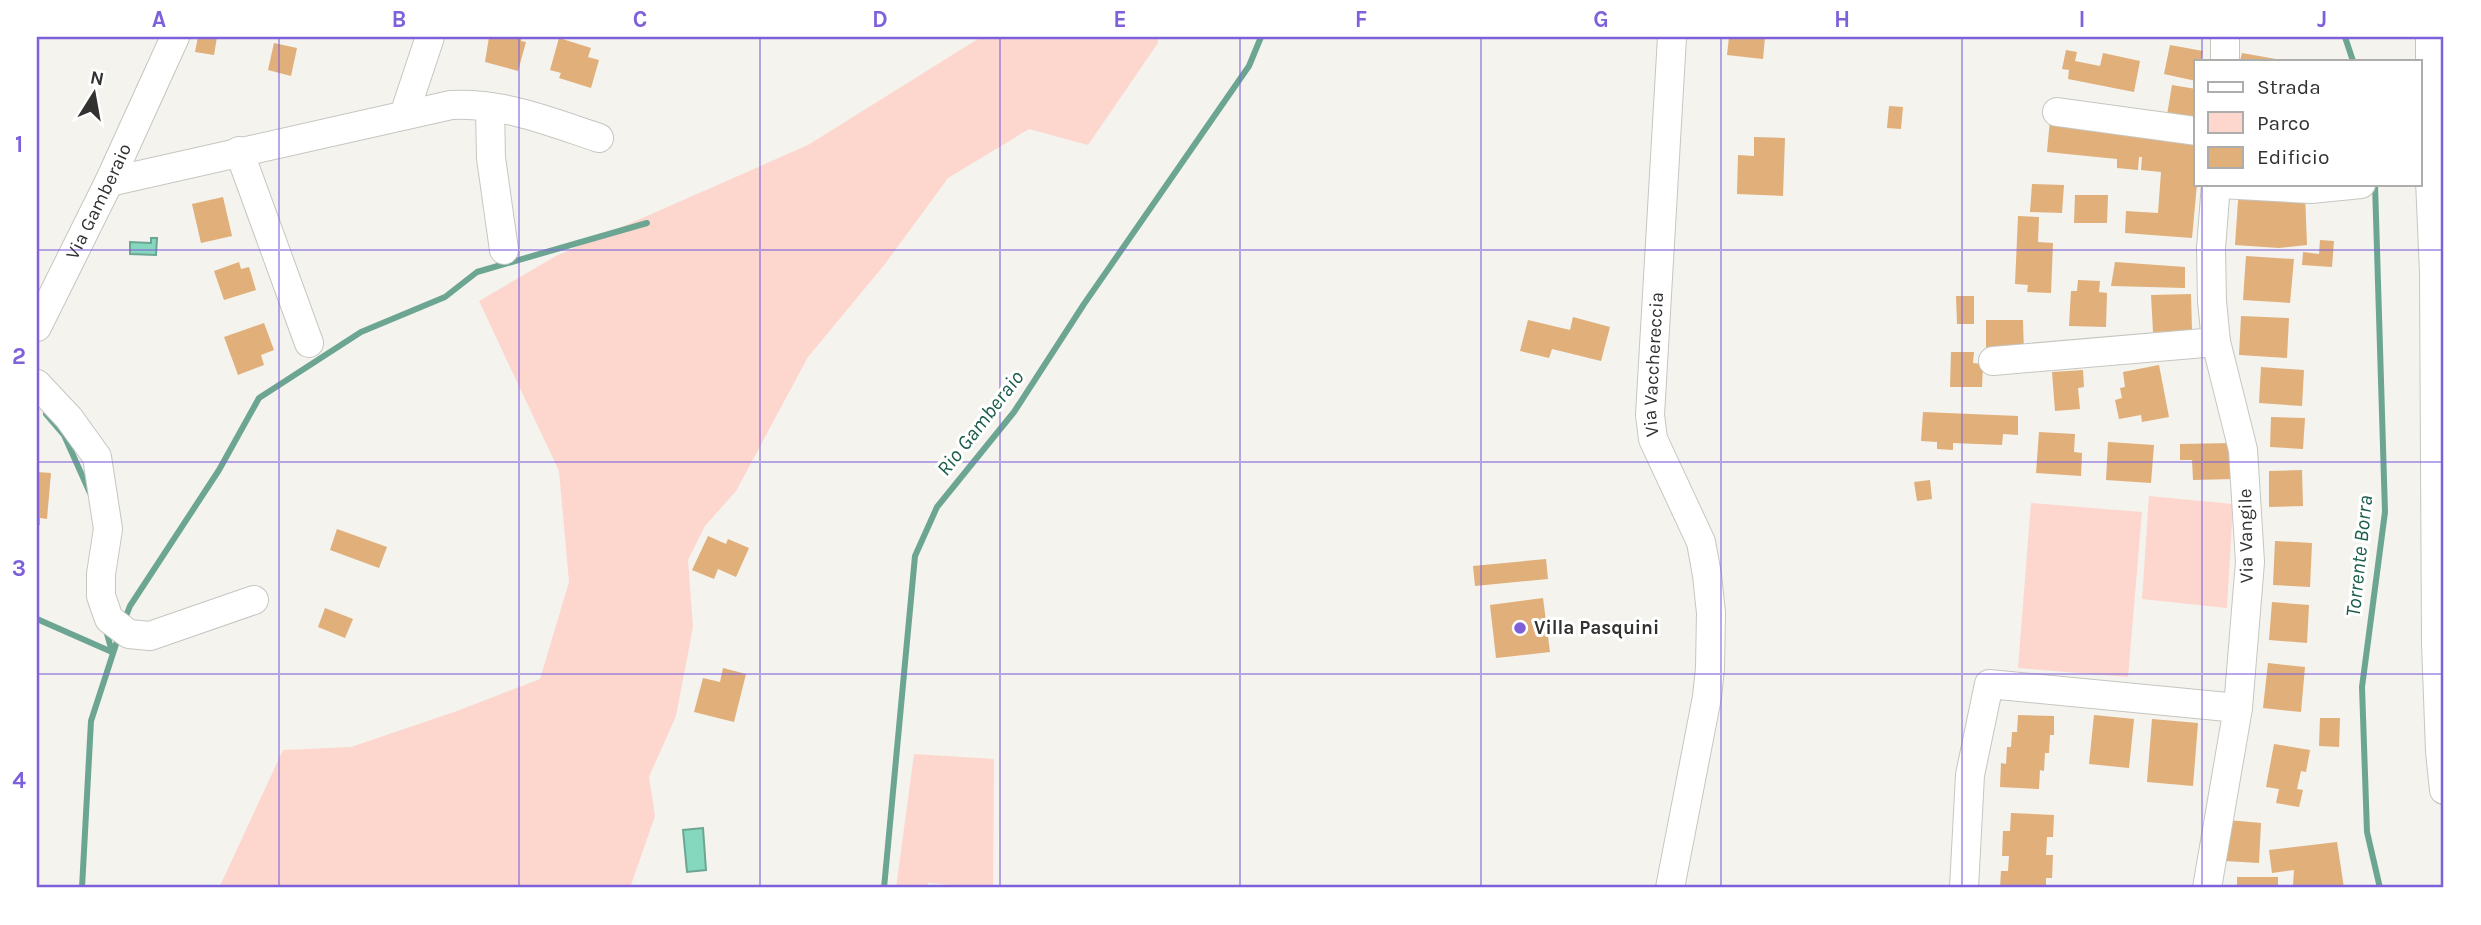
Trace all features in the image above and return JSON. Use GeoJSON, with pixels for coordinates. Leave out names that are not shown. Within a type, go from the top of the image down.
{"type":"FeatureCollection","features":[{"type":"Feature","properties":{"kind":"street","name":"Via Gamberaio"},"geometry":{"type":"LineString","coordinates":[[37,327],[109,182],[175,37]]}},
{"type":"Feature","properties":{"kind":"street"},"geometry":{"type":"LineString","coordinates":[[404,115],[430,37]]}},
{"type":"Feature","properties":{"kind":"street","name":"Via Vacchereccia"},"geometry":{"type":"LineString","coordinates":[[1670,888],[1707,696],[1711,647],[1707,575],[1700,542],[1653,439],[1650,415],[1672,37]]}},
{"type":"Feature","properties":{"kind":"street"},"geometry":{"type":"LineString","coordinates":[[2225,37],[2225,60]]}},
{"type":"Feature","properties":{"kind":"street"},"geometry":{"type":"LineString","coordinates":[[2430,37],[2437,702],[2444,790]]}},
{"type":"Feature","properties":{"kind":"street"},"geometry":{"type":"LineString","coordinates":[[109,182],[451,106],[490,107],[534,116],[599,138]]}},
{"type":"Feature","properties":{"kind":"street"},"geometry":{"type":"LineString","coordinates":[[490,107],[491,158],[504,250]]}},
{"type":"Feature","properties":{"kind":"street"},"geometry":{"type":"LineString","coordinates":[[2057,112],[2194,131]]}},
{"type":"Feature","properties":{"kind":"street"},"geometry":{"type":"LineString","coordinates":[[240,151],[309,343]]}},
{"type":"Feature","properties":{"kind":"street","name":"Via Vangile"},"geometry":{"type":"LineString","coordinates":[[2207,888],[2238,708],[2249,562],[2243,450],[2216,342],[2211,273],[2219,186]]}},
{"type":"Feature","properties":{"kind":"street"},"geometry":{"type":"LineString","coordinates":[[2256,186],[2311,189],[2338,186]]}},
{"type":"Feature","properties":{"kind":"street"},"geometry":{"type":"LineString","coordinates":[[1993,361],[2216,342]]}},
{"type":"Feature","properties":{"kind":"street"},"geometry":{"type":"LineString","coordinates":[[37,384],[69,418],[97,457],[108,529],[101,574],[101,596],[109,619],[129,634],[150,636],[254,600]]}},
{"type":"Feature","properties":{"kind":"street"},"geometry":{"type":"LineString","coordinates":[[1965,888],[1970,775],[1989,684],[2238,708]]}},
{"type":"Feature","properties":{"kind":"green space"},"geometry":{"type":"Polygon","coordinates":[[[981,37],[1158,37],[1158,43],[1088,145],[1029,129],[948,178],[885,264],[808,357],[736,491],[705,526],[688,560],[693,627],[676,716],[649,777],[655,816],[630,888],[219,888],[283,750],[351,747],[540,679],[569,582],[559,471],[479,301],[556,256],[808,145],[981,37]]]}},
{"type":"Feature","properties":{"kind":"green space"},"geometry":{"type":"Polygon","coordinates":[[[2149,496],[2233,504],[2227,608],[2142,599],[2149,496]]]}},
{"type":"Feature","properties":{"kind":"green space"},"geometry":{"type":"Polygon","coordinates":[[[2031,503],[2142,512],[2128,677],[2018,668],[2031,503]]]}},
{"type":"Feature","properties":{"kind":"green space"},"geometry":{"type":"Polygon","coordinates":[[[914,754],[994,759],[993,888],[928,883],[928,888],[896,888],[914,754]]]}},
{"type":"Feature","properties":{"kind":"shaded area"},"geometry":{"type":"Polygon","coordinates":[[[151,238],[157,238],[156,255],[130,254],[130,242],[151,243],[151,238]]]}},
{"type":"Feature","properties":{"kind":"shaded area"},"geometry":{"type":"Polygon","coordinates":[[[703,828],[706,870],[687,872],[683,830],[703,828]]]}},
{"type":"Feature","properties":{"kind":"building"},"geometry":{"type":"Polygon","coordinates":[[[198,37],[217,37],[214,55],[195,52],[198,37]]]}},
{"type":"Feature","properties":{"kind":"building"},"geometry":{"type":"Polygon","coordinates":[[[489,37],[522,37],[521,41],[526,42],[518,71],[485,62],[489,37]]]}},
{"type":"Feature","properties":{"kind":"building"},"geometry":{"type":"Polygon","coordinates":[[[1729,37],[1765,37],[1763,59],[1727,55],[1729,37]]]}},
{"type":"Feature","properties":{"kind":"building"},"geometry":{"type":"Polygon","coordinates":[[[559,38],[591,48],[588,57],[599,60],[591,88],[559,78],[561,73],[550,70],[559,38]]]}},
{"type":"Feature","properties":{"kind":"building"},"geometry":{"type":"Polygon","coordinates":[[[274,43],[297,48],[291,76],[268,70],[274,43]]]}},
{"type":"Feature","properties":{"kind":"building"},"geometry":{"type":"Polygon","coordinates":[[[2170,45],[2203,51],[2201,60],[2194,60],[2194,81],[2164,74],[2170,45]]]}},
{"type":"Feature","properties":{"kind":"building"},"geometry":{"type":"Polygon","coordinates":[[[2066,50],[2077,52],[2075,61],[2100,66],[2103,53],[2140,61],[2134,92],[2068,79],[2069,70],[2062,69],[2066,50]]]}},
{"type":"Feature","properties":{"kind":"building"},"geometry":{"type":"Polygon","coordinates":[[[2242,53],[2276,59],[2276,60],[2240,60],[2242,53]]]}},
{"type":"Feature","properties":{"kind":"building"},"geometry":{"type":"Polygon","coordinates":[[[2172,85],[2194,89],[2194,120],[2167,115],[2172,85]]]}},
{"type":"Feature","properties":{"kind":"building"},"geometry":{"type":"Polygon","coordinates":[[[1889,106],[1903,107],[1901,129],[1887,128],[1889,106]]]}},
{"type":"Feature","properties":{"kind":"building"},"geometry":{"type":"Polygon","coordinates":[[[2050,120],[2082,123],[2081,130],[2194,140],[2194,186],[2197,186],[2192,238],[2125,233],[2126,211],[2158,213],[2161,172],[2141,170],[2142,157],[2139,157],[2138,170],[2117,168],[2117,159],[2047,152],[2050,120]]]}},
{"type":"Feature","properties":{"kind":"building"},"geometry":{"type":"Polygon","coordinates":[[[1754,137],[1785,138],[1783,196],[1737,194],[1738,155],[1754,156],[1754,137]]]}},
{"type":"Feature","properties":{"kind":"building"},"geometry":{"type":"Polygon","coordinates":[[[2032,184],[2064,185],[2062,213],[2030,212],[2032,184]]]}},
{"type":"Feature","properties":{"kind":"building"},"geometry":{"type":"Polygon","coordinates":[[[2242,193],[2305,195],[2307,245],[2279,248],[2235,245],[2238,201],[2242,193]]]}},
{"type":"Feature","properties":{"kind":"building"},"geometry":{"type":"Polygon","coordinates":[[[2075,195],[2108,195],[2107,223],[2074,223],[2075,195]]]}},
{"type":"Feature","properties":{"kind":"building"},"geometry":{"type":"Polygon","coordinates":[[[223,197],[232,236],[201,243],[192,204],[223,197]]]}},
{"type":"Feature","properties":{"kind":"building"},"geometry":{"type":"Polygon","coordinates":[[[2018,216],[2039,217],[2038,242],[2053,243],[2051,293],[2027,292],[2028,285],[2015,284],[2018,216]]]}},
{"type":"Feature","properties":{"kind":"building"},"geometry":{"type":"Polygon","coordinates":[[[2320,240],[2334,241],[2332,267],[2302,265],[2303,252],[2319,254],[2320,240]]]}},
{"type":"Feature","properties":{"kind":"building"},"geometry":{"type":"Polygon","coordinates":[[[2246,256],[2294,259],[2290,303],[2243,300],[2246,256]]]}},
{"type":"Feature","properties":{"kind":"building"},"geometry":{"type":"Polygon","coordinates":[[[239,262],[241,269],[249,267],[256,290],[224,300],[214,271],[239,262]]]}},
{"type":"Feature","properties":{"kind":"building"},"geometry":{"type":"Polygon","coordinates":[[[2115,262],[2185,267],[2185,288],[2111,286],[2115,262]]]}},
{"type":"Feature","properties":{"kind":"building"},"geometry":{"type":"Polygon","coordinates":[[[2078,280],[2100,281],[2099,292],[2107,293],[2106,327],[2069,326],[2071,291],[2077,291],[2078,280]]]}},
{"type":"Feature","properties":{"kind":"building"},"geometry":{"type":"Polygon","coordinates":[[[2191,294],[2192,331],[2153,332],[2151,295],[2191,294]]]}},
{"type":"Feature","properties":{"kind":"building"},"geometry":{"type":"Polygon","coordinates":[[[1956,296],[1974,296],[1974,324],[1957,324],[1956,296]]]}},
{"type":"Feature","properties":{"kind":"building"},"geometry":{"type":"Polygon","coordinates":[[[2241,316],[2289,318],[2287,358],[2239,355],[2241,316]]]}},
{"type":"Feature","properties":{"kind":"building"},"geometry":{"type":"Polygon","coordinates":[[[1573,317],[1610,327],[1601,361],[1552,349],[1549,358],[1520,351],[1528,320],[1570,330],[1573,317]]]}},
{"type":"Feature","properties":{"kind":"building"},"geometry":{"type":"Polygon","coordinates":[[[1986,320],[2023,320],[2024,355],[1986,355],[1986,320]]]}},
{"type":"Feature","properties":{"kind":"building"},"geometry":{"type":"Polygon","coordinates":[[[264,323],[274,350],[261,355],[264,365],[238,375],[224,337],[264,323]]]}},
{"type":"Feature","properties":{"kind":"building"},"geometry":{"type":"Polygon","coordinates":[[[1951,352],[1974,352],[1973,363],[1983,364],[1982,387],[1950,387],[1951,352]]]}},
{"type":"Feature","properties":{"kind":"building"},"geometry":{"type":"Polygon","coordinates":[[[2159,365],[2169,417],[2142,422],[2141,415],[2119,419],[2115,400],[2122,398],[2120,388],[2125,387],[2123,372],[2159,365]]]}},
{"type":"Feature","properties":{"kind":"building"},"geometry":{"type":"Polygon","coordinates":[[[2261,367],[2304,370],[2302,406],[2259,403],[2261,367]]]}},
{"type":"Feature","properties":{"kind":"building"},"geometry":{"type":"Polygon","coordinates":[[[2083,370],[2084,387],[2078,388],[2080,409],[2055,411],[2052,372],[2083,370]]]}},
{"type":"Feature","properties":{"kind":"building"},"geometry":{"type":"Polygon","coordinates":[[[1923,412],[2018,416],[2018,435],[2003,434],[2002,445],[1953,443],[1953,450],[1937,449],[1937,442],[1921,441],[1923,412]]]}},
{"type":"Feature","properties":{"kind":"building"},"geometry":{"type":"Polygon","coordinates":[[[2271,417],[2305,418],[2303,449],[2270,447],[2271,417]]]}},
{"type":"Feature","properties":{"kind":"building"},"geometry":{"type":"Polygon","coordinates":[[[2039,432],[2075,434],[2074,452],[2082,453],[2081,476],[2036,473],[2039,432]]]}},
{"type":"Feature","properties":{"kind":"building"},"geometry":{"type":"Polygon","coordinates":[[[2108,442],[2154,445],[2151,483],[2106,480],[2108,442]]]}},
{"type":"Feature","properties":{"kind":"building"},"geometry":{"type":"Polygon","coordinates":[[[2232,443],[2233,479],[2193,480],[2192,460],[2180,460],[2180,444],[2232,443]]]}},
{"type":"Feature","properties":{"kind":"building"},"geometry":{"type":"Polygon","coordinates":[[[2302,470],[2303,506],[2269,507],[2269,471],[2302,470]]]}},
{"type":"Feature","properties":{"kind":"building"},"geometry":{"type":"Polygon","coordinates":[[[37,472],[51,473],[47,519],[40,518],[40,525],[37,525],[37,472]]]}},
{"type":"Feature","properties":{"kind":"building"},"geometry":{"type":"Polygon","coordinates":[[[1930,480],[1932,499],[1917,501],[1914,482],[1930,480]]]}},
{"type":"Feature","properties":{"kind":"building"},"geometry":{"type":"Polygon","coordinates":[[[337,529],[387,547],[379,568],[330,550],[337,529]]]}},
{"type":"Feature","properties":{"kind":"building"},"geometry":{"type":"Polygon","coordinates":[[[708,536],[726,544],[728,539],[749,548],[736,577],[718,569],[714,579],[692,570],[708,536]]]}},
{"type":"Feature","properties":{"kind":"building"},"geometry":{"type":"Polygon","coordinates":[[[2275,541],[2312,543],[2310,587],[2273,585],[2275,541]]]}},
{"type":"Feature","properties":{"kind":"building"},"geometry":{"type":"Polygon","coordinates":[[[1546,559],[1548,579],[1475,586],[1473,566],[1546,559]]]}},
{"type":"Feature","properties":{"kind":"building","name":"Villa Pasquini"},"geometry":{"type":"Polygon","coordinates":[[[1543,598],[1550,652],[1496,658],[1490,605],[1543,598]]]}},
{"type":"Feature","properties":{"kind":"building"},"geometry":{"type":"Polygon","coordinates":[[[2272,602],[2309,605],[2307,643],[2269,640],[2272,602]]]}},
{"type":"Feature","properties":{"kind":"building"},"geometry":{"type":"Polygon","coordinates":[[[325,608],[353,619],[345,638],[318,627],[325,608]]]}},
{"type":"Feature","properties":{"kind":"building"},"geometry":{"type":"Polygon","coordinates":[[[2268,663],[2305,667],[2301,712],[2263,708],[2268,663]]]}},
{"type":"Feature","properties":{"kind":"building"},"geometry":{"type":"Polygon","coordinates":[[[723,668],[746,674],[734,722],[694,712],[703,678],[720,682],[723,668]]]}},
{"type":"Feature","properties":{"kind":"building"},"geometry":{"type":"Polygon","coordinates":[[[2018,715],[2054,716],[2054,735],[2050,735],[2049,753],[2045,753],[2044,771],[2040,770],[2039,789],[2000,787],[2001,763],[2006,764],[2007,747],[2011,747],[2012,732],[2017,732],[2018,715]]]}},
{"type":"Feature","properties":{"kind":"building"},"geometry":{"type":"Polygon","coordinates":[[[2094,715],[2134,719],[2129,768],[2089,764],[2094,715]]]}},
{"type":"Feature","properties":{"kind":"building"},"geometry":{"type":"Polygon","coordinates":[[[2320,718],[2340,718],[2339,747],[2319,746],[2320,718]]]}},
{"type":"Feature","properties":{"kind":"building"},"geometry":{"type":"Polygon","coordinates":[[[2152,719],[2198,723],[2193,786],[2147,782],[2152,719]]]}},
{"type":"Feature","properties":{"kind":"building"},"geometry":{"type":"Polygon","coordinates":[[[2274,744],[2310,750],[2306,772],[2301,771],[2297,789],[2303,790],[2299,807],[2276,803],[2279,789],[2266,787],[2274,744]]]}},
{"type":"Feature","properties":{"kind":"building"},"geometry":{"type":"Polygon","coordinates":[[[2011,813],[2054,815],[2053,837],[2047,837],[2046,855],[2053,855],[2052,878],[2046,878],[2046,888],[2000,888],[2001,871],[2008,871],[2009,856],[2002,856],[2003,831],[2010,831],[2011,813]]]}},
{"type":"Feature","properties":{"kind":"building"},"geometry":{"type":"Polygon","coordinates":[[[2228,820],[2261,823],[2259,863],[2225,861],[2228,820]]]}},
{"type":"Feature","properties":{"kind":"building"},"geometry":{"type":"Polygon","coordinates":[[[2337,842],[2344,888],[2293,885],[2294,870],[2272,873],[2269,850],[2337,842]]]}},
{"type":"Feature","properties":{"kind":"building"},"geometry":{"type":"Polygon","coordinates":[[[2237,877],[2278,877],[2278,888],[2237,888],[2237,877]]]}},
{"type":"Feature","properties":{"kind":"waterway","name":"Rio Gamberaio"},"geometry":{"type":"LineString","coordinates":[[884,888],[915,556],[937,507],[1014,412],[1084,304],[1249,66],[1261,37]]}},
{"type":"Feature","properties":{"kind":"waterway","name":"Torrente Borra"},"geometry":{"type":"LineString","coordinates":[[2345,37],[2353,60]]}},
{"type":"Feature","properties":{"kind":"waterway","name":"Torrente Borra"},"geometry":{"type":"LineString","coordinates":[[2375,186],[2385,512],[2362,687],[2367,832],[2380,888]]}},
{"type":"Feature","properties":{"kind":"waterway"},"geometry":{"type":"LineString","coordinates":[[124,621],[130,606],[219,470],[259,398],[361,332],[445,297],[477,272],[647,223]]}},
{"type":"Feature","properties":{"kind":"waterway"},"geometry":{"type":"LineString","coordinates":[[46,414],[64,435],[90,493]]}},
{"type":"Feature","properties":{"kind":"waterway"},"geometry":{"type":"LineString","coordinates":[[37,619],[112,652]]}},
{"type":"Feature","properties":{"kind":"waterway"},"geometry":{"type":"LineString","coordinates":[[106,630],[112,652]]}},
{"type":"Feature","properties":{"kind":"waterway"},"geometry":{"type":"LineString","coordinates":[[82,888],[91,721],[119,635]]}},
{"type":"Feature","properties":{"kind":"place","name":"Villa Pasquini"},"geometry":{"type":"Point","coordinates":[1520,628]}}]}
